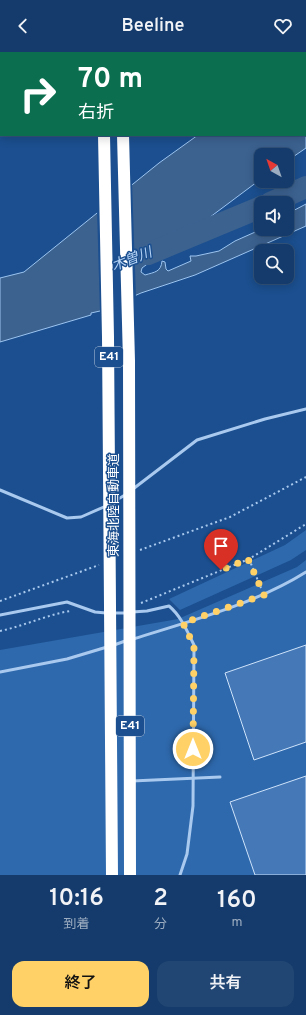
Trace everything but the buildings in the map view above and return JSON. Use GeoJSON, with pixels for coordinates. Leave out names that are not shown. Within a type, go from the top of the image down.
{"type":"FeatureCollection","features":[{"type":"Feature","properties":{"kind":"highway","name":"東海北陸自動車道"},"geometry":{"type":"LineString","coordinates":[[104,136],[109,361],[112,875]]}},
{"type":"Feature","properties":{"kind":"highway","name":"東海北陸自動車道"},"geometry":{"type":"LineString","coordinates":[[123,136],[129,361],[130,875]]}},
{"type":"Feature","properties":{"kind":"lane"},"geometry":{"type":"LineString","coordinates":[[0,490],[67,518],[81,517],[125,496],[197,440],[265,419],[306,409]]}},
{"type":"Feature","properties":{"kind":"lane"},"geometry":{"type":"LineString","coordinates":[[0,672],[67,659],[183,623],[264,595],[287,584],[306,572]]}},
{"type":"Feature","properties":{"kind":"lane"},"geometry":{"type":"LineString","coordinates":[[0,615],[67,602],[95,612],[117,614],[147,611],[170,606],[175,611],[183,623],[194,646],[193,806],[187,854],[180,875]]}},
{"type":"Feature","properties":{"kind":"lane"},"geometry":{"type":"LineString","coordinates":[[126,781],[220,777]]}},
{"type":"Feature","properties":{"kind":"path"},"geometry":{"type":"LineString","coordinates":[[135,552],[230,517],[306,477]]}},
{"type":"Feature","properties":{"kind":"path"},"geometry":{"type":"LineString","coordinates":[[139,604],[248,559],[306,524]]}},
{"type":"Feature","properties":{"kind":"path"},"geometry":{"type":"LineString","coordinates":[[248,559],[264,595]]}},
{"type":"Feature","properties":{"kind":"path"},"geometry":{"type":"LineString","coordinates":[[0,601],[106,562]]}},
{"type":"Feature","properties":{"kind":"path"},"geometry":{"type":"LineString","coordinates":[[0,630],[18,627],[59,613],[72,611]]}},
{"type":"Feature","properties":{"kind":"shaded area"},"geometry":{"type":"Polygon","coordinates":[[[306,530],[306,550],[291,560],[180,610],[169,599],[285,545],[306,530]]]}},
{"type":"Feature","properties":{"kind":"shaded area"},"geometry":{"type":"Polygon","coordinates":[[[306,560],[306,875],[0,875],[0,650],[178,619],[297,567],[306,560]]]}},
{"type":"Feature","properties":{"kind":"water"},"geometry":{"type":"Polygon","coordinates":[[[197,136],[306,136],[306,148],[294,156],[294,148],[254,148],[254,184],[142,268],[141,272],[145,275],[157,271],[162,261],[165,262],[166,269],[168,271],[191,261],[190,256],[219,251],[235,241],[254,233],[254,236],[283,236],[265,244],[254,244],[254,249],[195,275],[141,293],[100,311],[91,313],[91,315],[0,342],[0,278],[24,272],[159,163],[197,136]]]}},
{"type":"Feature","properties":{"kind":"water"},"geometry":{"type":"Polygon","coordinates":[[[306,204],[306,226],[294,231],[294,210],[306,204]]]}},
{"type":"Feature","properties":{"kind":"pier"},"geometry":{"type":"Polygon","coordinates":[[[132,182],[136,297],[100,313],[97,210],[132,182]]]}},
{"type":"Feature","properties":{"kind":"waterway","name":"木曽川"},"geometry":{"type":"LineString","coordinates":[[286,196],[306,187]]}},
{"type":"Feature","properties":{"kind":"waterway","name":"木曽川"},"geometry":{"type":"LineString","coordinates":[[148,254],[254,210]]}},
{"type":"Feature","properties":{"kind":"route"},"geometry":{"type":"LineString","coordinates":[[193,749],[194,646],[183,623],[264,595],[248,559],[221,570]]}}]}
